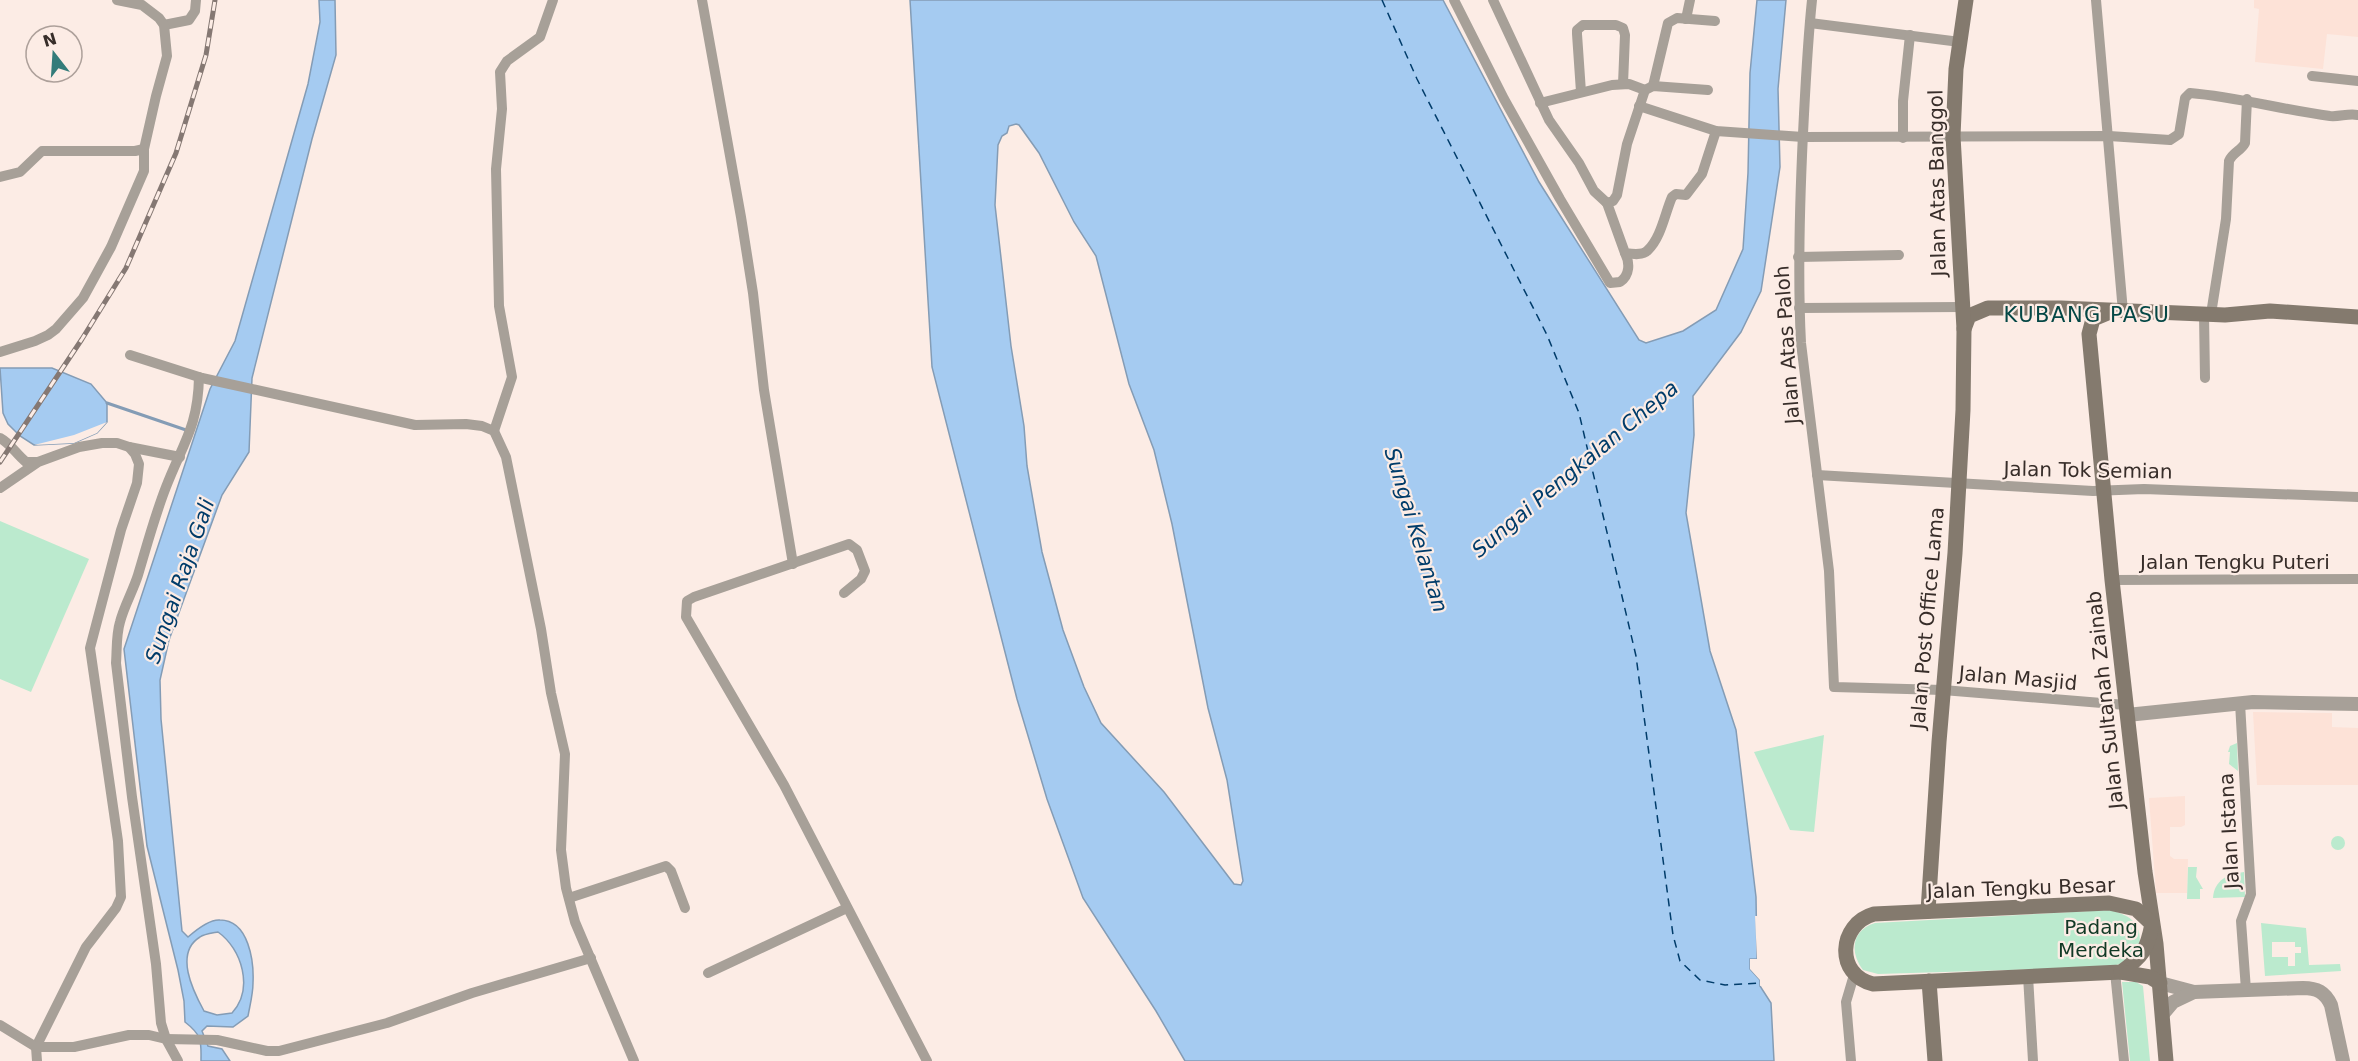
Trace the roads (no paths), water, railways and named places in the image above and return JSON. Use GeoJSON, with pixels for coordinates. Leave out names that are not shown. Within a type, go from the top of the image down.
{"type":"FeatureCollection","features":[{"type":"Feature","properties":{"kind":"main road","name":"Jalan Atas Banggol"},"geometry":{"type":"LineString","coordinates":[[1964,329],[1953,136],[1960,42],[1966,0]]}},
{"type":"Feature","properties":{"kind":"main road"},"geometry":{"type":"LineString","coordinates":[[1962,274],[1971,294],[1988,308]]}},
{"type":"Feature","properties":{"kind":"main road"},"geometry":{"type":"LineString","coordinates":[[1964,329],[1969,316],[1988,308],[2061,308],[2213,314],[2270,311],[2358,317]]}},
{"type":"Feature","properties":{"kind":"main road"},"geometry":{"type":"LineString","coordinates":[[2061,308],[2074,313],[2089,334]]}},
{"type":"Feature","properties":{"kind":"main road"},"geometry":{"type":"LineString","coordinates":[[2089,334],[2093,319],[2100,314],[2117,312]]}},
{"type":"Feature","properties":{"kind":"main road"},"geometry":{"type":"LineString","coordinates":[[2213,314],[2262,321],[2358,327]]}},
{"type":"Feature","properties":{"kind":"main road","name":"Jalan Post Office Lama"},"geometry":{"type":"LineString","coordinates":[[1928,911],[1955,553],[1963,410],[1964,329]]}},
{"type":"Feature","properties":{"kind":"main road","name":"Jalan Sultanah Zainab"},"geometry":{"type":"LineString","coordinates":[[2089,334],[2112,580],[2160,983],[2166,1061]]}},
{"type":"Feature","properties":{"kind":"main road","name":"Jalan Tengku Besar"},"geometry":{"type":"LineString","coordinates":[[1852,982],[1846,946],[1851,928],[1857,921],[1874,914],[2109,903],[2136,909],[2152,924]]}},
{"type":"Feature","properties":{"kind":"main road"},"geometry":{"type":"LineString","coordinates":[[2118,972],[2143,954],[2147,947],[2152,924]]}},
{"type":"Feature","properties":{"kind":"main road"},"geometry":{"type":"LineString","coordinates":[[1852,982],[1862,981],[1873,984],[2118,972],[2150,977],[2160,983]]}},
{"type":"Feature","properties":{"kind":"main road"},"geometry":{"type":"LineString","coordinates":[[1929,981],[1935,1061]]}},
{"type":"Feature","properties":{"kind":"street"},"geometry":{"type":"LineString","coordinates":[[0,352],[28,344],[48,335],[83,298],[96,278],[132,202],[144,169],[144,149],[168,56],[164,25],[159,18],[142,5],[117,0]]}},
{"type":"Feature","properties":{"kind":"street"},"geometry":{"type":"LineString","coordinates":[[164,25],[189,21],[195,11],[196,0]]}},
{"type":"Feature","properties":{"kind":"street"},"geometry":{"type":"LineString","coordinates":[[494,431],[512,377],[499,306],[496,168],[502,109],[500,72],[507,61],[540,37],[553,0]]}},
{"type":"Feature","properties":{"kind":"street"},"geometry":{"type":"LineString","coordinates":[[702,0],[741,217],[753,293],[764,390],[793,564]]}},
{"type":"Feature","properties":{"kind":"street"},"geometry":{"type":"LineString","coordinates":[[1454,0],[1504,99],[1560,199],[1610,283],[1620,282],[1627,274],[1628,259],[1607,202],[1594,191],[1580,164],[1549,120],[1493,0]]}},
{"type":"Feature","properties":{"kind":"street"},"geometry":{"type":"LineString","coordinates":[[1686,19],[1690,0]]}},
{"type":"Feature","properties":{"kind":"street","name":"Jalan Atas Paloh"},"geometry":{"type":"LineString","coordinates":[[1812,0],[1803,137],[1798,258],[1799,308],[1801,343],[1828,571],[1834,687]]}},
{"type":"Feature","properties":{"kind":"street"},"geometry":{"type":"LineString","coordinates":[[2096,0],[2109,136],[2117,312]]}},
{"type":"Feature","properties":{"kind":"street"},"geometry":{"type":"LineString","coordinates":[[1607,202],[1613,201],[1617,195],[1627,144],[1649,88],[1668,22],[1674,18],[1715,21]]}},
{"type":"Feature","properties":{"kind":"street"},"geometry":{"type":"LineString","coordinates":[[1810,23],[1960,42]]}},
{"type":"Feature","properties":{"kind":"street"},"geometry":{"type":"LineString","coordinates":[[1581,92],[1576,34],[1583,25],[1616,25],[1623,28],[1625,35],[1623,84]]}},
{"type":"Feature","properties":{"kind":"street"},"geometry":{"type":"LineString","coordinates":[[1903,138],[1905,81],[1910,35]]}},
{"type":"Feature","properties":{"kind":"street"},"geometry":{"type":"LineString","coordinates":[[2312,76],[2358,81]]}},
{"type":"Feature","properties":{"kind":"street"},"geometry":{"type":"LineString","coordinates":[[1540,102],[1623,84],[1649,88],[1708,90]]}},
{"type":"Feature","properties":{"kind":"street"},"geometry":{"type":"LineString","coordinates":[[1640,106],[1721,131],[1803,137],[2109,136],[2175,138],[2179,134],[2185,98],[2190,93],[2247,99],[2333,116],[2348,113],[2358,115]]}},
{"type":"Feature","properties":{"kind":"street"},"geometry":{"type":"LineString","coordinates":[[2205,378],[2226,219],[2229,161],[2233,153],[2245,143],[2247,99]]}},
{"type":"Feature","properties":{"kind":"street"},"geometry":{"type":"LineString","coordinates":[[1625,253],[1643,253],[1648,250],[1672,197],[1676,194],[1686,195],[1702,174],[1721,131]]}},
{"type":"Feature","properties":{"kind":"street"},"geometry":{"type":"LineString","coordinates":[[0,177],[20,172],[42,151],[135,152],[144,149]]}},
{"type":"Feature","properties":{"kind":"street"},"geometry":{"type":"LineString","coordinates":[[1798,258],[1899,255]]}},
{"type":"Feature","properties":{"kind":"street"},"geometry":{"type":"LineString","coordinates":[[1799,308],[1962,307]]}},
{"type":"Feature","properties":{"kind":"street"},"geometry":{"type":"LineString","coordinates":[[130,355],[200,378],[415,425],[466,424],[482,426],[494,431],[506,457],[541,629],[551,693],[565,754],[561,850],[569,898],[575,922],[634,1061]]}},
{"type":"Feature","properties":{"kind":"street"},"geometry":{"type":"LineString","coordinates":[[178,1061],[166,1039],[161,1023],[156,964],[116,663],[120,622],[135,586],[167,486],[194,421],[200,378]]}},
{"type":"Feature","properties":{"kind":"street"},"geometry":{"type":"LineString","coordinates":[[0,430],[16,440],[17,455]]}},
{"type":"Feature","properties":{"kind":"street"},"geometry":{"type":"LineString","coordinates":[[0,438],[11,445],[17,455],[26,462],[38,462]]}},
{"type":"Feature","properties":{"kind":"street"},"geometry":{"type":"LineString","coordinates":[[0,488],[38,462],[79,447],[102,443],[117,443],[180,457]]}},
{"type":"Feature","properties":{"kind":"street"},"geometry":{"type":"LineString","coordinates":[[37,1061],[36,1047],[86,947],[116,908],[121,897],[118,841],[90,648],[121,530],[137,483],[139,464],[129,447]]}},
{"type":"Feature","properties":{"kind":"street","name":"Jalan Tok Semian"},"geometry":{"type":"LineString","coordinates":[[1817,475],[2104,490],[2189,490],[2358,497]]}},
{"type":"Feature","properties":{"kind":"street"},"geometry":{"type":"LineString","coordinates":[[844,593],[864,574],[857,550],[852,545],[845,545],[694,597],[687,602],[686,617],[784,785],[927,1061]]}},
{"type":"Feature","properties":{"kind":"street","name":"Jalan Tengku Puteri"},"geometry":{"type":"LineString","coordinates":[[2112,580],[2358,579]]}},
{"type":"Feature","properties":{"kind":"street","name":"Jalan Masjid"},"geometry":{"type":"LineString","coordinates":[[1834,687],[1943,690],[2127,710]]}},
{"type":"Feature","properties":{"kind":"street"},"geometry":{"type":"LineString","coordinates":[[2127,710],[2260,702],[2358,704]]}},
{"type":"Feature","properties":{"kind":"street","name":"Jalan Istana"},"geometry":{"type":"LineString","coordinates":[[2240,704],[2251,894],[2242,918],[2241,930],[2246,990]]}},
{"type":"Feature","properties":{"kind":"street"},"geometry":{"type":"LineString","coordinates":[[569,898],[666,866],[671,871],[685,908]]}},
{"type":"Feature","properties":{"kind":"street"},"geometry":{"type":"LineString","coordinates":[[708,973],[848,908]]}},
{"type":"Feature","properties":{"kind":"street"},"geometry":{"type":"LineString","coordinates":[[0,1025],[36,1047],[74,1047],[129,1035],[149,1035],[166,1039],[217,1040],[267,1051],[279,1051],[387,1023],[472,993],[591,958]]}},
{"type":"Feature","properties":{"kind":"street"},"geometry":{"type":"LineString","coordinates":[[2118,972],[2124,1061]]}},
{"type":"Feature","properties":{"kind":"street"},"geometry":{"type":"LineString","coordinates":[[2028,976],[2033,1061]]}},
{"type":"Feature","properties":{"kind":"street"},"geometry":{"type":"LineString","coordinates":[[1851,1061],[1846,1002],[1852,982]]}},
{"type":"Feature","properties":{"kind":"street"},"geometry":{"type":"LineString","coordinates":[[2160,983],[2194,992],[2303,988],[2320,991],[2331,1005],[2343,1061]]}},
{"type":"Feature","properties":{"kind":"street"},"geometry":{"type":"LineString","coordinates":[[2162,1015],[2173,1002],[2194,992]]}},
{"type":"Feature","properties":{"kind":"water","name":"Sungai Raja Gali"},"geometry":{"type":"Polygon","coordinates":[[[319,0],[335,0],[336,55],[312,139],[252,378],[249,452],[222,495],[169,640],[160,680],[161,719],[182,931],[188,937],[211,921],[230,922],[243,934],[251,954],[253,987],[248,1016],[233,1027],[207,1026],[202,1031],[208,1046],[222,1049],[230,1061],[201,1061],[198,1035],[185,1022],[184,1001],[178,970],[147,846],[124,649],[210,389],[235,341],[308,84],[320,22],[319,0]],[[218,932],[204,935],[192,944],[188,952],[188,972],[195,993],[204,1011],[217,1015],[232,1013],[239,1003],[244,981],[239,959],[226,939],[218,932]]]}},
{"type":"Feature","properties":{"kind":"water"},"geometry":{"type":"Polygon","coordinates":[[[910,0],[1443,0],[1539,182],[1639,340],[1646,343],[1683,331],[1716,310],[1743,249],[1748,173],[1750,73],[1757,0],[1786,0],[1778,89],[1780,167],[1761,291],[1741,332],[1693,396],[1694,435],[1686,513],[1710,651],[1736,730],[1756,897],[1757,959],[1750,959],[1750,969],[1760,980],[1760,986],[1771,1003],[1774,1061],[1185,1061],[1156,1011],[1083,898],[1047,799],[1017,699],[932,367],[910,0]],[[1019,125],[1009,126],[998,145],[995,205],[1011,346],[1024,426],[1027,466],[1042,552],[1063,630],[1084,687],[1101,723],[1164,792],[1234,884],[1241,885],[1243,881],[1227,780],[1208,708],[1172,524],[1154,450],[1129,384],[1096,256],[1074,222],[1039,153],[1019,125]]]}},
{"type":"Feature","properties":{"kind":"water"},"geometry":{"type":"Polygon","coordinates":[[[0,368],[52,368],[91,384],[107,403],[107,422],[97,433],[74,443],[34,445],[8,424],[3,413],[0,368]]]}},
{"type":"Feature","properties":{"kind":"waterway"},"geometry":{"type":"LineString","coordinates":[[107,403],[186,430]]}},
{"type":"Feature","properties":{"kind":"railway"},"geometry":{"type":"LineString","coordinates":[[0,462],[126,268],[176,153],[206,55],[215,0]]}},
{"type":"Feature","properties":{"kind":"district","name":"KUBANG PASU"},"geometry":{"type":"Point","coordinates":[2087,315]}},
{"type":"Feature","properties":{"kind":"water label","name":"Sungai Pengkalan Chepa"},"geometry":{"type":"Point","coordinates":[1575,469]}},
{"type":"Feature","properties":{"kind":"water label","name":"Sungai Kelantan"},"geometry":{"type":"Point","coordinates":[1416,530]}},
{"type":"Feature","properties":{"kind":"park label","name":"Padang Merdeka"},"geometry":{"type":"Point","coordinates":[2101,938]}}]}
